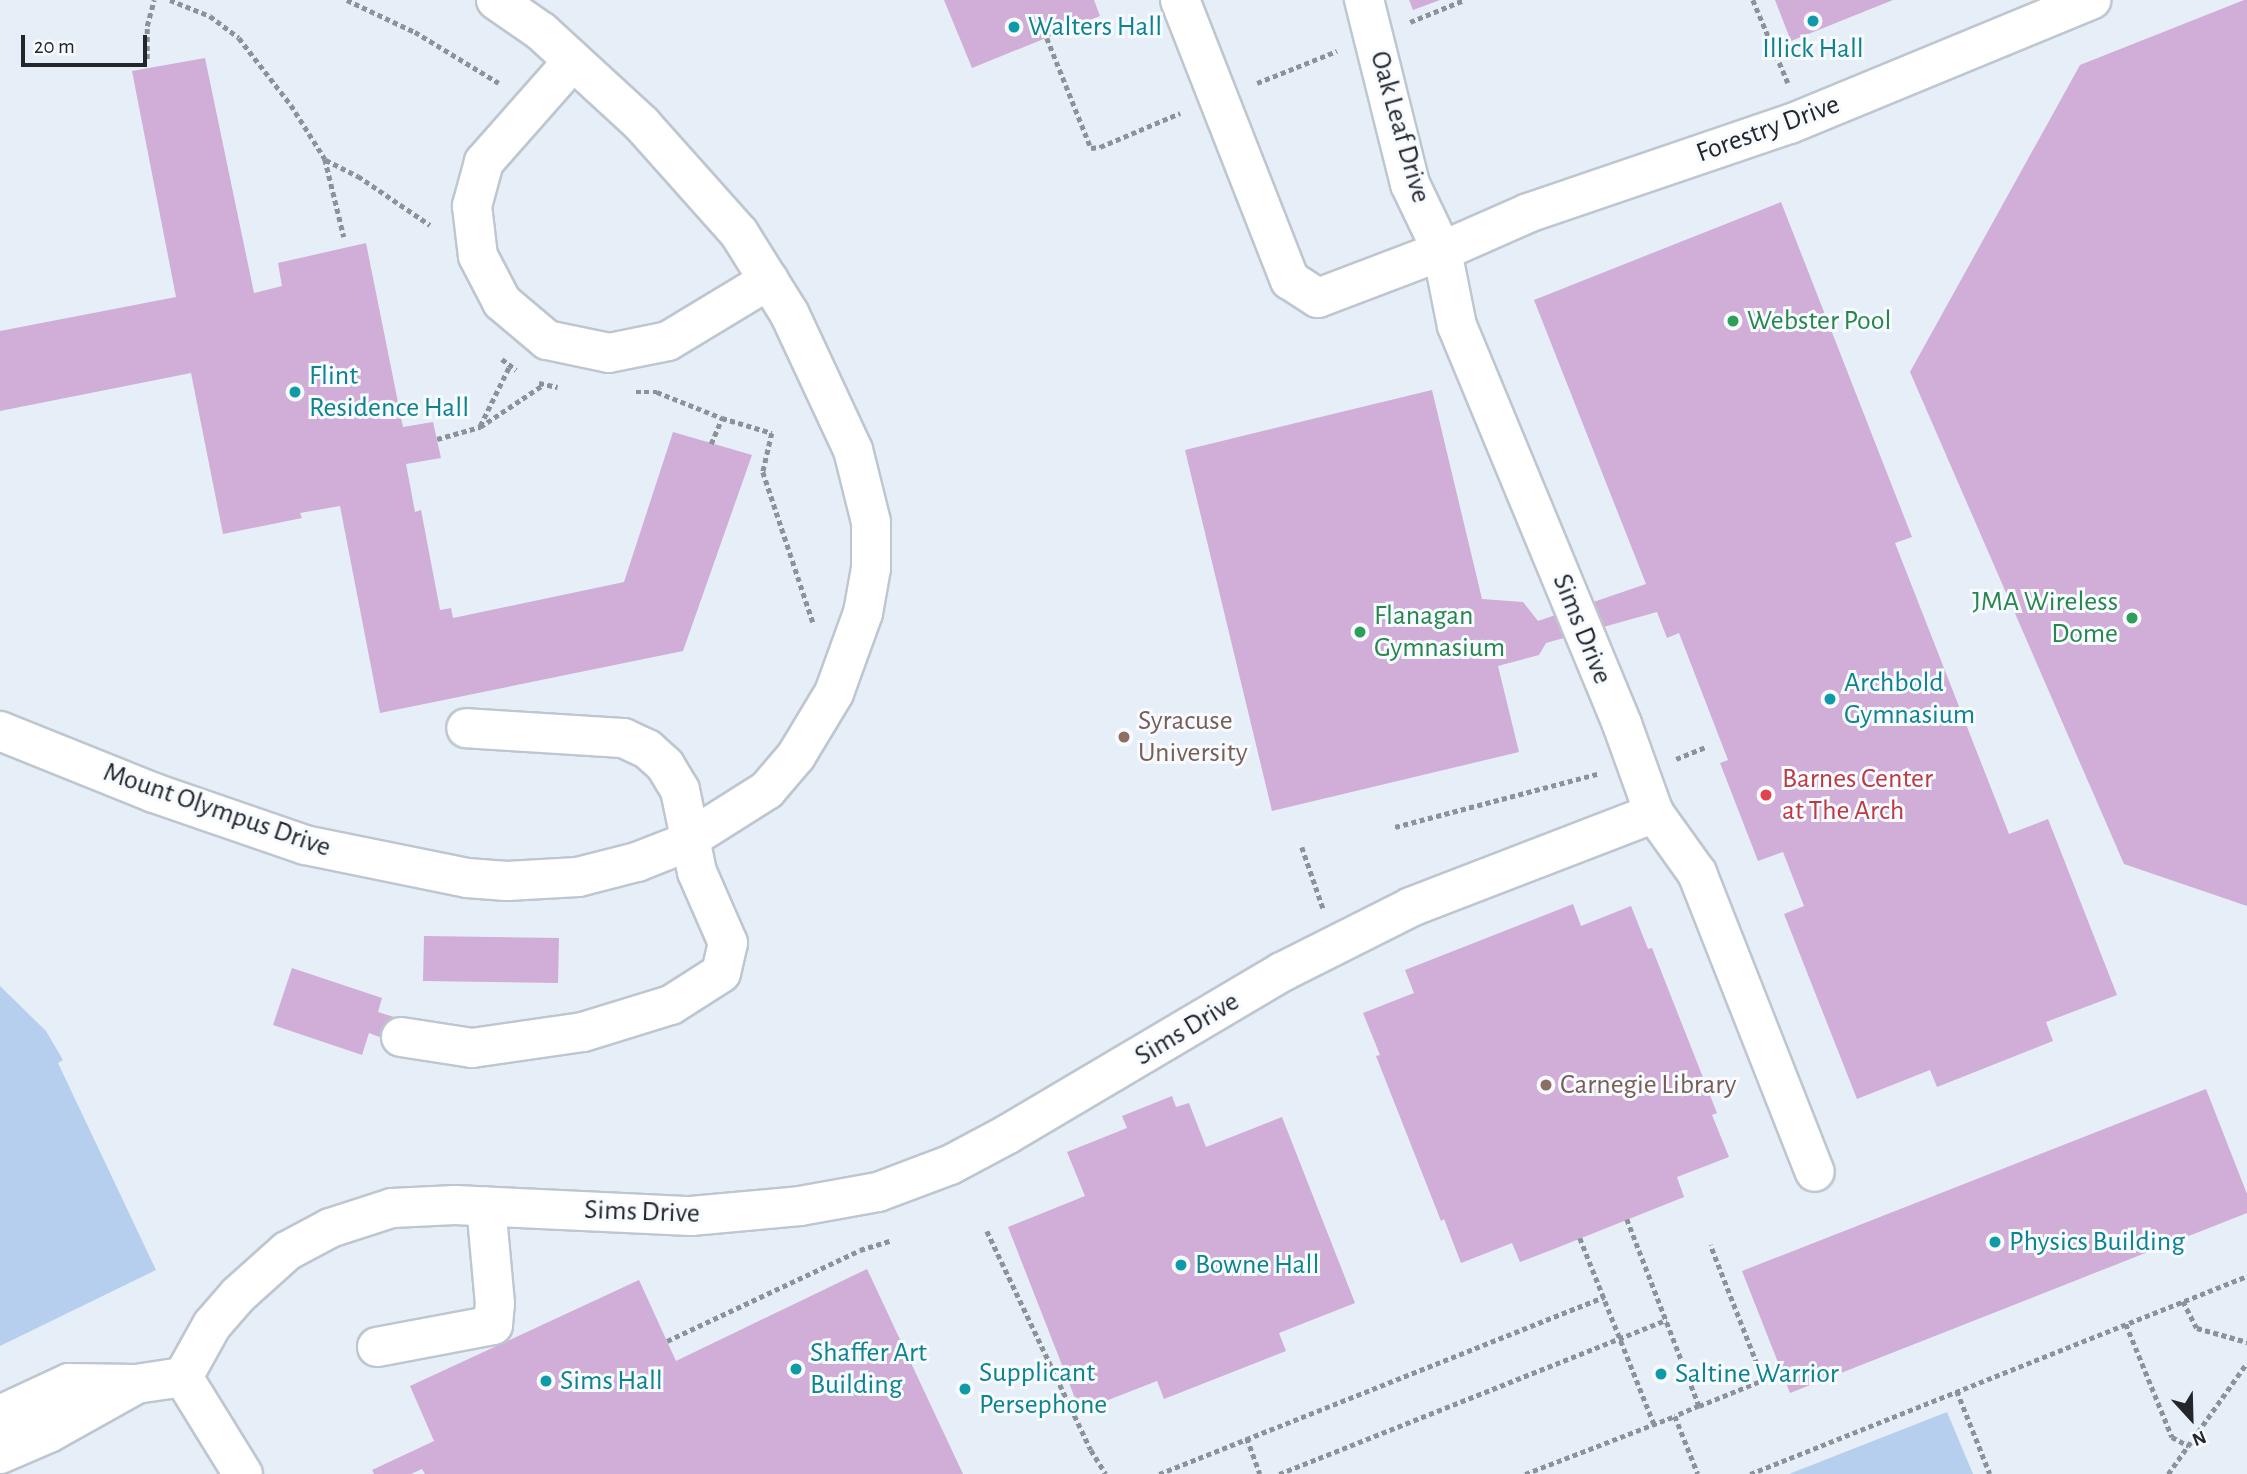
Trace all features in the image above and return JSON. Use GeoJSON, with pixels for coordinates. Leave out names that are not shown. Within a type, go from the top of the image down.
{"type":"FeatureCollection","features":[{"type":"Feature","properties":{"kind":"street","name":"Mount Olympus Drive"},"geometry":{"type":"LineString","coordinates":[[0,731],[154,793],[305,845],[467,878],[507,881],[578,877],[637,862],[692,838],[766,790],[796,756],[843,673],[863,613],[871,568],[871,522],[853,450],[789,313],[739,233],[642,124],[542,32],[496,0]]}},
{"type":"Feature","properties":{"kind":"street"},"geometry":{"type":"LineString","coordinates":[[1180,0],[1219,99]]}},
{"type":"Feature","properties":{"kind":"street","name":"Oak Leaf Drive"},"geometry":{"type":"LineString","coordinates":[[1364,0],[1410,184],[1442,251]]}},
{"type":"Feature","properties":{"kind":"street","name":"Forestry Drive"},"geometry":{"type":"LineString","coordinates":[[1219,99],[1290,281],[1318,298],[1442,251],[1528,213],[1800,119],[2091,0]]}},
{"type":"Feature","properties":{"kind":"street"},"geometry":{"type":"LineString","coordinates":[[573,61],[484,162],[472,206],[478,256],[502,302],[547,340],[609,354],[668,341],[769,281]]}},
{"type":"Feature","properties":{"kind":"street","name":"Sims Drive"},"geometry":{"type":"LineString","coordinates":[[183,1377],[212,1325],[238,1295],[287,1251],[330,1228],[392,1208],[486,1206],[691,1216],[800,1206],[878,1192],[950,1165],[985,1147],[1282,972],[1411,907],[1654,813],[1622,724],[1457,326],[1442,251]]}},
{"type":"Feature","properties":{"kind":"street"},"geometry":{"type":"LineString","coordinates":[[401,1037],[472,1048],[583,1032],[671,1005],[720,973],[728,943],[697,872],[680,790],[665,765],[647,749],[623,738],[466,728]]}},
{"type":"Feature","properties":{"kind":"street"},"geometry":{"type":"LineString","coordinates":[[1654,813],[1697,873],[1815,1172]]}},
{"type":"Feature","properties":{"kind":"street"},"geometry":{"type":"LineString","coordinates":[[377,1347],[493,1325],[495,1304],[486,1206]]}},
{"type":"Feature","properties":{"kind":"street"},"geometry":{"type":"LineString","coordinates":[[0,1415],[69,1383],[136,1384],[183,1377],[243,1474]]}},
{"type":"Feature","properties":{"kind":"street"},"geometry":{"type":"LineString","coordinates":[[0,1454],[49,1433],[136,1384]]}},
{"type":"Feature","properties":{"kind":"path"},"geometry":{"type":"LineString","coordinates":[[147,59],[147,26],[153,0]]}},
{"type":"Feature","properties":{"kind":"path"},"geometry":{"type":"LineString","coordinates":[[170,0],[210,16],[239,38],[291,105],[325,159],[344,237]]}},
{"type":"Feature","properties":{"kind":"path"},"geometry":{"type":"LineString","coordinates":[[1438,10],[1464,0]]}},
{"type":"Feature","properties":{"kind":"path"},"geometry":{"type":"LineString","coordinates":[[1753,0],[1800,119]]}},
{"type":"Feature","properties":{"kind":"path"},"geometry":{"type":"LineString","coordinates":[[1046,38],[1091,148],[1100,147],[1374,36]]}},
{"type":"Feature","properties":{"kind":"path"},"geometry":{"type":"LineString","coordinates":[[325,159],[358,176],[430,226]]}},
{"type":"Feature","properties":{"kind":"path"},"geometry":{"type":"LineString","coordinates":[[480,426],[509,367]]}},
{"type":"Feature","properties":{"kind":"path"},"geometry":{"type":"LineString","coordinates":[[657,392],[667,384]]}},
{"type":"Feature","properties":{"kind":"path"},"geometry":{"type":"LineString","coordinates":[[437,439],[480,426],[543,385]]}},
{"type":"Feature","properties":{"kind":"path"},"geometry":{"type":"LineString","coordinates":[[711,444],[722,418]]}},
{"type":"Feature","properties":{"kind":"path"},"geometry":{"type":"LineString","coordinates":[[1673,760],[1705,747]]}},
{"type":"Feature","properties":{"kind":"path"},"geometry":{"type":"LineString","coordinates":[[1395,827],[1602,773]]}},
{"type":"Feature","properties":{"kind":"path"},"geometry":{"type":"LineString","coordinates":[[1303,847],[1324,912]]}},
{"type":"Feature","properties":{"kind":"path"},"geometry":{"type":"LineString","coordinates":[[1627,1219],[1699,1406]]}},
{"type":"Feature","properties":{"kind":"path"},"geometry":{"type":"LineString","coordinates":[[987,1231],[1091,1450],[1106,1474]]}},
{"type":"Feature","properties":{"kind":"path"},"geometry":{"type":"LineString","coordinates":[[1580,1238],[1654,1424]]}},
{"type":"Feature","properties":{"kind":"path"},"geometry":{"type":"LineString","coordinates":[[667,1341],[860,1251],[890,1241]]}},
{"type":"Feature","properties":{"kind":"path"},"geometry":{"type":"LineString","coordinates":[[1525,1474],[1763,1380],[1710,1245]]}},
{"type":"Feature","properties":{"kind":"path"},"geometry":{"type":"LineString","coordinates":[[1750,1474],[2247,1276]]}},
{"type":"Feature","properties":{"kind":"path"},"geometry":{"type":"LineString","coordinates":[[1158,1474],[1604,1297]]}},
{"type":"Feature","properties":{"kind":"path"},"geometry":{"type":"LineString","coordinates":[[2183,1301],[2197,1328],[2247,1342]]}},
{"type":"Feature","properties":{"kind":"path"},"geometry":{"type":"LineString","coordinates":[[1279,1474],[1667,1321]]}},
{"type":"Feature","properties":{"kind":"path"},"geometry":{"type":"LineString","coordinates":[[2126,1324],[2172,1437],[2189,1446]]}},
{"type":"Feature","properties":{"kind":"path"},"geometry":{"type":"LineString","coordinates":[[2168,1474],[2247,1363]]}},
{"type":"Feature","properties":{"kind":"path"},"geometry":{"type":"LineString","coordinates":[[1957,1391],[1990,1474]]}},
{"type":"Feature","properties":{"kind":"path"},"geometry":{"type":"LineString","coordinates":[[1675,1416],[1698,1474]]}},
{"type":"Feature","properties":{"kind":"path"},"geometry":{"type":"LineString","coordinates":[[1247,1438],[1260,1474]]}},
{"type":"Feature","properties":{"kind":"shaded area"},"geometry":{"type":"Polygon","coordinates":[[[0,986],[46,1031],[63,1060],[58,1063],[156,1270],[0,1346],[0,986]]]}},
{"type":"Feature","properties":{"kind":"shaded area"},"geometry":{"type":"Polygon","coordinates":[[[1947,1412],[1973,1474],[1789,1474],[1947,1412]]]}},
{"type":"Feature","properties":{"kind":"building","name":"Walters Hall"},"geometry":{"type":"Polygon","coordinates":[[[944,0],[1094,0],[1100,16],[972,68],[944,0]]]}},
{"type":"Feature","properties":{"kind":"building"},"geometry":{"type":"Polygon","coordinates":[[[1409,0],[1440,0],[1413,10],[1409,0]]]}},
{"type":"Feature","properties":{"kind":"building","name":"Illick Hall"},"geometry":{"type":"Polygon","coordinates":[[[1775,0],[1893,0],[1791,41],[1775,0]]]}},
{"type":"Feature","properties":{"kind":"building","name":"JMA Wireless Dome"},"geometry":{"type":"Polygon","coordinates":[[[2247,0],[2247,906],[2124,864],[1910,372],[2080,65],[2247,0]]]}},
{"type":"Feature","properties":{"kind":"building","name":"Flint Residence Hall"},"geometry":{"type":"Polygon","coordinates":[[[205,58],[254,293],[282,286],[278,263],[366,243],[403,427],[433,422],[441,458],[406,464],[415,512],[421,510],[440,610],[451,608],[453,618],[624,582],[673,432],[752,455],[683,651],[380,713],[340,506],[300,513],[302,518],[223,534],[191,373],[0,411],[0,331],[176,297],[132,71],[205,58]]]}},
{"type":"Feature","properties":{"kind":"building","name":"Archbold Gymnasium"},"geometry":{"type":"Polygon","coordinates":[[[1781,202],[1912,537],[1895,543],[2009,834],[2048,819],[2117,995],[2046,1022],[2053,1041],[1937,1087],[1930,1070],[1857,1099],[1784,914],[1804,906],[1783,852],[1758,861],[1720,763],[1728,760],[1679,633],[1667,638],[1657,612],[1546,643],[1539,655],[1498,666],[1519,752],[1272,811],[1185,450],[1432,390],[1482,599],[1523,602],[1538,621],[1646,584],[1534,300],[1781,202]]]}},
{"type":"Feature","properties":{"kind":"building","name":"Carnegie Library"},"geometry":{"type":"Polygon","coordinates":[[[1573,904],[1581,926],[1631,906],[1648,949],[1652,948],[1717,1113],[1712,1115],[1729,1157],[1677,1177],[1684,1197],[1554,1249],[1520,1262],[1512,1243],[1461,1263],[1444,1219],[1441,1221],[1376,1056],[1380,1055],[1363,1013],[1414,993],[1405,970],[1573,904]]]}},
{"type":"Feature","properties":{"kind":"building"},"geometry":{"type":"Polygon","coordinates":[[[424,936],[559,938],[558,983],[423,981],[424,936]]]}},
{"type":"Feature","properties":{"kind":"building"},"geometry":{"type":"Polygon","coordinates":[[[292,968],[382,998],[378,1012],[397,1018],[390,1041],[369,1033],[362,1055],[273,1025],[292,968]]]}},
{"type":"Feature","properties":{"kind":"building","name":"Physics Building"},"geometry":{"type":"Polygon","coordinates":[[[2206,1089],[2247,1194],[2247,1213],[1790,1393],[1742,1271],[2206,1089]]]}},
{"type":"Feature","properties":{"kind":"building","name":"Bowne Hall"},"geometry":{"type":"Polygon","coordinates":[[[1172,1096],[1176,1107],[1189,1103],[1206,1147],[1282,1117],[1355,1303],[1279,1333],[1286,1351],[1164,1399],[1157,1381],[1080,1411],[1008,1227],[1085,1196],[1067,1152],[1127,1128],[1122,1116],[1172,1096]]]}},
{"type":"Feature","properties":{"kind":"building"},"geometry":{"type":"Polygon","coordinates":[[[867,1269],[963,1474],[425,1474],[422,1469],[411,1474],[374,1474],[372,1470],[434,1441],[410,1386],[639,1280],[676,1361],[867,1269]]]}},
{"type":"Feature","properties":{"kind":"place","name":"Illick Hall"},"geometry":{"type":"Point","coordinates":[1813,21]}},
{"type":"Feature","properties":{"kind":"place","name":"Walters Hall"},"geometry":{"type":"Point","coordinates":[1014,27]}},
{"type":"Feature","properties":{"kind":"place","name":"Webster Pool"},"geometry":{"type":"Point","coordinates":[1733,321]}},
{"type":"Feature","properties":{"kind":"place","name":"Flint Residence Hall"},"geometry":{"type":"Point","coordinates":[295,392]}},
{"type":"Feature","properties":{"kind":"place","name":"JMA Wireless Dome"},"geometry":{"type":"Point","coordinates":[2132,618]}},
{"type":"Feature","properties":{"kind":"place","name":"Flanagan Gymnasium"},"geometry":{"type":"Point","coordinates":[1360,632]}},
{"type":"Feature","properties":{"kind":"place","name":"Archbold Gymnasium"},"geometry":{"type":"Point","coordinates":[1830,699]}},
{"type":"Feature","properties":{"kind":"place","name":"Syracuse University"},"geometry":{"type":"Point","coordinates":[1124,737]}},
{"type":"Feature","properties":{"kind":"place","name":"Barnes Center at The Arch"},"geometry":{"type":"Point","coordinates":[1766,795]}},
{"type":"Feature","properties":{"kind":"place","name":"Carnegie Library"},"geometry":{"type":"Point","coordinates":[1546,1085]}},
{"type":"Feature","properties":{"kind":"place","name":"Physics Building"},"geometry":{"type":"Point","coordinates":[1995,1242]}},
{"type":"Feature","properties":{"kind":"place","name":"Bowne Hall"},"geometry":{"type":"Point","coordinates":[1181,1265]}},
{"type":"Feature","properties":{"kind":"place","name":"Shaffer Art Building"},"geometry":{"type":"Point","coordinates":[796,1369]}},
{"type":"Feature","properties":{"kind":"place","name":"Saltine Warrior"},"geometry":{"type":"Point","coordinates":[1661,1374]}},
{"type":"Feature","properties":{"kind":"place","name":"Sims Hall"},"geometry":{"type":"Point","coordinates":[546,1381]}},
{"type":"Feature","properties":{"kind":"place","name":"Supplicant Persephone"},"geometry":{"type":"Point","coordinates":[965,1389]}}]}
